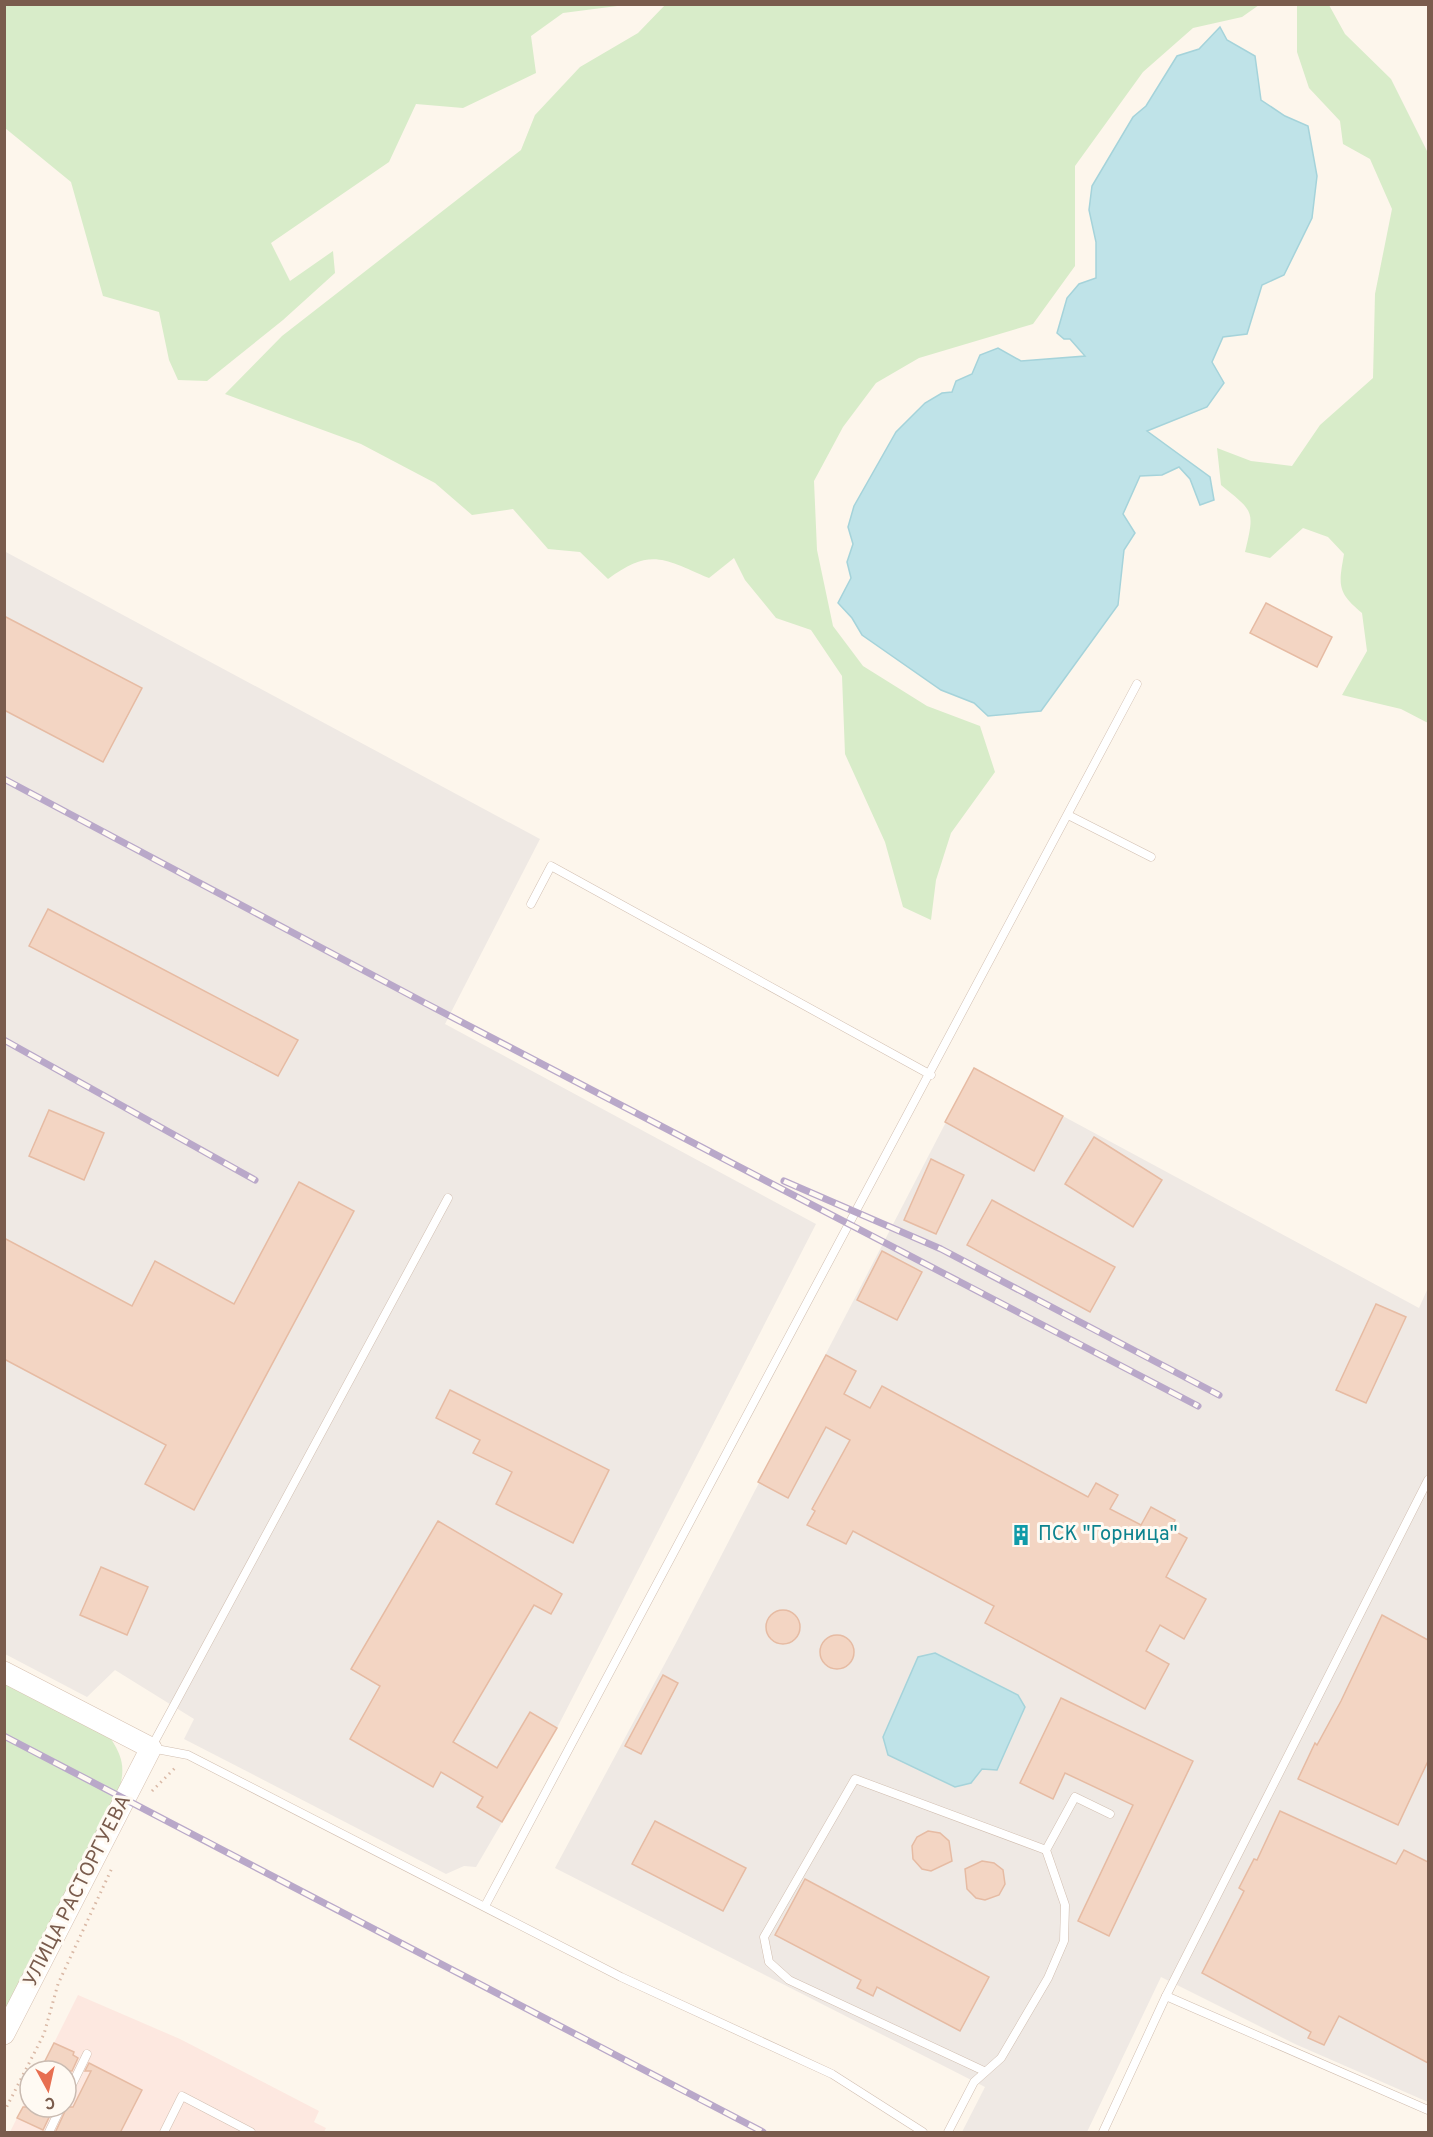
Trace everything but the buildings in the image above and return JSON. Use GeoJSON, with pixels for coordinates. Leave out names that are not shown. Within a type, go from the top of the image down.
{"type":"FeatureCollection","features":[{"type":"Feature","properties":{"kind":"street"},"geometry":{"type":"LineString","coordinates":[[4,1672],[151,1748]]}},
{"type":"Feature","properties":{"kind":"street","name":"УЛИЦА РАСТОРГУЕВА"},"geometry":{"type":"LineString","coordinates":[[4,2034],[151,1748]]}},
{"type":"Feature","properties":{"kind":"lane"},"geometry":{"type":"LineString","coordinates":[[485,1906],[1137,684]]}},
{"type":"Feature","properties":{"kind":"lane"},"geometry":{"type":"LineString","coordinates":[[1068,815],[1151,857]]}},
{"type":"Feature","properties":{"kind":"lane"},"geometry":{"type":"LineString","coordinates":[[531,904],[550,866],[930,1075]]}},
{"type":"Feature","properties":{"kind":"lane"},"geometry":{"type":"LineString","coordinates":[[448,1198],[151,1748],[188,1755],[621,1977],[832,2074],[923,2133]]}},
{"type":"Feature","properties":{"kind":"lane"},"geometry":{"type":"LineString","coordinates":[[1103,2133],[1166,1996],[1428,1480]]}},
{"type":"Feature","properties":{"kind":"lane"},"geometry":{"type":"LineString","coordinates":[[984,2071],[789,1980],[769,1962],[764,1937],[855,1779],[1046,1850]]}},
{"type":"Feature","properties":{"kind":"lane"},"geometry":{"type":"LineString","coordinates":[[948,2133],[974,2082],[1001,2058],[1048,1978],[1064,1941],[1065,1905],[1046,1850],[1075,1797],[1110,1814]]}},
{"type":"Feature","properties":{"kind":"lane"},"geometry":{"type":"LineString","coordinates":[[1166,1996],[1428,2110]]}},
{"type":"Feature","properties":{"kind":"lane"},"geometry":{"type":"LineString","coordinates":[[78,2072],[87,2054]]}},
{"type":"Feature","properties":{"kind":"lane"},"geometry":{"type":"LineString","coordinates":[[164,2133],[182,2096],[251,2133]]}},
{"type":"Feature","properties":{"kind":"lane"},"geometry":{"type":"LineString","coordinates":[[49,2133],[55,2119]]}},
{"type":"Feature","properties":{"kind":"path"},"geometry":{"type":"LineString","coordinates":[[149,1793],[188,1755]]}},
{"type":"Feature","properties":{"kind":"path"},"geometry":{"type":"LineString","coordinates":[[4,2112],[44,2034],[58,1984],[113,1865]]}},
{"type":"Feature","properties":{"kind":"shaded area"},"geometry":{"type":"Polygon","coordinates":[[[4,551],[540,839],[445,1024],[816,1224],[557,1728],[476,1867],[464,1866],[446,1874],[184,1739],[194,1719],[115,1670],[87,1697],[5,1654],[4,551]]]}},
{"type":"Feature","properties":{"kind":"shaded area"},"geometry":{"type":"Polygon","coordinates":[[[974,1068],[1419,1308],[1428,1288],[1428,2102],[1295,2044],[1161,1977],[1087,2132],[962,2132],[985,2087],[555,1868],[677,1641],[974,1068]]]}},
{"type":"Feature","properties":{"kind":"shaded area"},"geometry":{"type":"Polygon","coordinates":[[[78,1995],[180,2039],[319,2111],[314,2122],[326,2128],[324,2132],[10,2132],[18,2116],[18,2119],[78,2119],[78,2059],[46,2059],[78,1995]]]}},
{"type":"Feature","properties":{"kind":"green space"},"geometry":{"type":"Polygon","coordinates":[[[666,4],[1259,5],[1242,17],[1193,28],[1143,72],[1075,166],[1075,266],[1033,324],[919,358],[876,383],[843,427],[814,481],[817,550],[833,626],[863,666],[927,706],[980,726],[995,772],[951,833],[936,880],[931,920],[903,907],[885,842],[845,754],[842,676],[811,630],[776,618],[745,580],[734,558],[709,578],[658,559],[636,563],[608,579],[580,552],[548,549],[513,509],[472,515],[435,483],[361,444],[225,394],[282,336],[521,150],[535,115],[580,67],[638,33],[666,4]]]}},
{"type":"Feature","properties":{"kind":"green space"},"geometry":{"type":"Polygon","coordinates":[[[4,5],[625,5],[563,13],[531,36],[536,73],[463,108],[416,104],[389,162],[271,243],[290,281],[333,251],[335,273],[283,320],[207,381],[178,380],[169,360],[159,312],[103,296],[71,182],[5,128],[4,5]]]}},
{"type":"Feature","properties":{"kind":"green space"},"geometry":{"type":"Polygon","coordinates":[[[1297,5],[1329,5],[1345,34],[1391,79],[1428,153],[1428,723],[1401,709],[1342,695],[1367,651],[1362,613],[1348,599],[1341,587],[1344,554],[1328,537],[1303,528],[1270,558],[1245,552],[1251,519],[1249,513],[1240,501],[1221,485],[1217,448],[1251,461],[1292,466],[1320,425],[1373,378],[1375,294],[1392,209],[1370,159],[1343,144],[1340,121],[1309,88],[1297,52],[1297,5]]]}},
{"type":"Feature","properties":{"kind":"green space"},"geometry":{"type":"Polygon","coordinates":[[[5,1683],[111,1739],[120,1756],[122,1773],[120,1787],[5,2010],[5,1683]]]}},
{"type":"Feature","properties":{"kind":"water"},"geometry":{"type":"Polygon","coordinates":[[[1220,27],[1227,40],[1255,56],[1261,100],[1285,116],[1308,126],[1317,176],[1312,218],[1284,275],[1262,285],[1247,334],[1223,337],[1212,362],[1224,383],[1207,407],[1147,431],[1210,477],[1214,500],[1200,505],[1190,479],[1179,467],[1162,475],[1140,476],[1123,514],[1135,533],[1124,550],[1118,605],[1041,711],[988,716],[974,703],[941,690],[862,635],[852,618],[838,603],[851,578],[847,562],[853,544],[848,527],[854,506],[896,432],[925,403],[942,393],[952,392],[956,381],[972,374],[980,355],[998,348],[1021,361],[1085,356],[1070,339],[1064,339],[1057,333],[1067,298],[1079,284],[1096,278],[1096,242],[1089,210],[1092,186],[1133,117],[1146,106],[1177,56],[1199,49],[1220,27]]]}},
{"type":"Feature","properties":{"kind":"water"},"geometry":{"type":"Polygon","coordinates":[[[935,1653],[1018,1695],[1025,1707],[997,1770],[982,1769],[971,1783],[955,1787],[888,1755],[883,1737],[918,1657],[935,1653]]]}},
{"type":"Feature","properties":{"kind":"railway"},"geometry":{"type":"LineString","coordinates":[[4,779],[425,1003],[1198,1406]]}},
{"type":"Feature","properties":{"kind":"railway"},"geometry":{"type":"LineString","coordinates":[[4,1040],[255,1180]]}},
{"type":"Feature","properties":{"kind":"railway"},"geometry":{"type":"LineString","coordinates":[[784,1181],[941,1249],[1219,1395]]}},
{"type":"Feature","properties":{"kind":"railway"},"geometry":{"type":"LineString","coordinates":[[4,1736],[763,2132]]}},
{"type":"Feature","properties":{"kind":"place","name":"ПСК \"Горница\""},"geometry":{"type":"Point","coordinates":[1021,1535]}}]}
